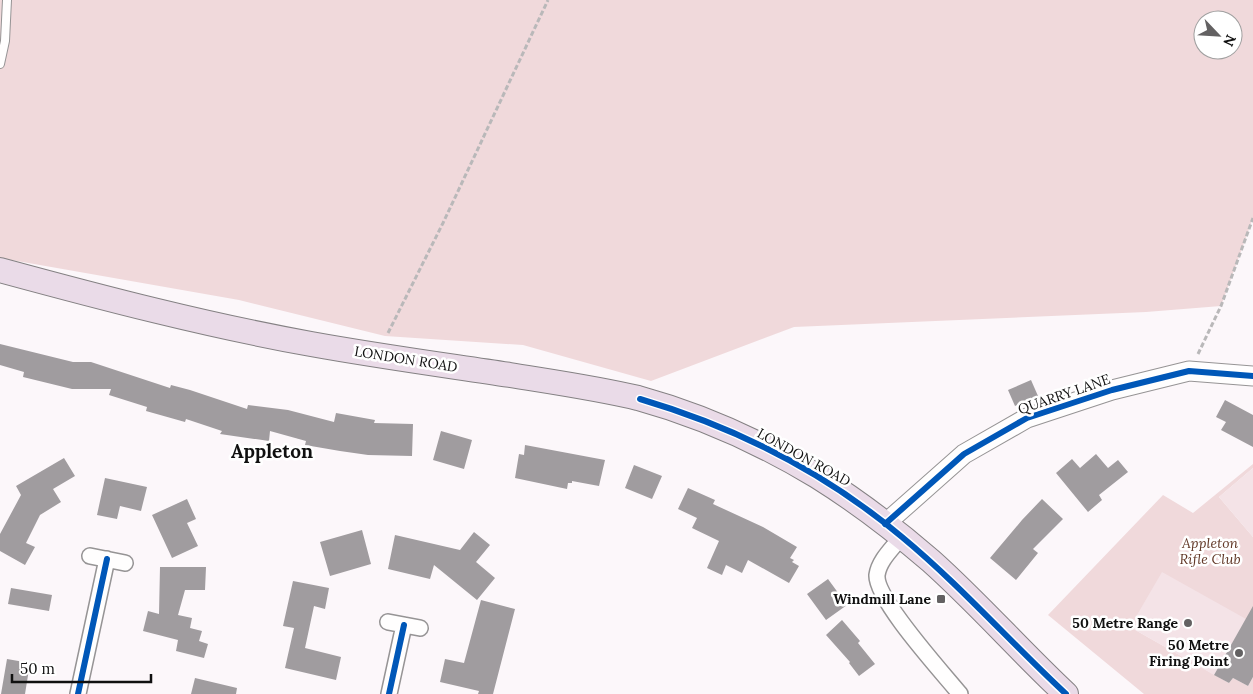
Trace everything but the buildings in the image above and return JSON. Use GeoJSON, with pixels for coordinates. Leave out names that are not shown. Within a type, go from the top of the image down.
{"type":"FeatureCollection","features":[{"type":"Feature","properties":{"kind":"highway","name":"LONDON ROAD"},"geometry":{"type":"LineString","coordinates":[[0,270],[107,299],[243,330],[348,350],[571,384],[640,399],[704,421],[769,450],[849,496],[894,530],[933,564],[1066,694]]}},
{"type":"Feature","properties":{"kind":"street","name":"QUARRY LANE"},"geometry":{"type":"LineString","coordinates":[[894,530],[964,454],[1027,418],[1112,390],[1189,371],[1253,376]]}},
{"type":"Feature","properties":{"kind":"street"},"geometry":{"type":"LineString","coordinates":[[894,530],[877,573],[877,582],[893,612],[960,694]]}},
{"type":"Feature","properties":{"kind":"street"},"geometry":{"type":"LineString","coordinates":[[90,556],[126,563]]}},
{"type":"Feature","properties":{"kind":"street"},"geometry":{"type":"LineString","coordinates":[[78,694],[107,559]]}},
{"type":"Feature","properties":{"kind":"street"},"geometry":{"type":"LineString","coordinates":[[388,622],[420,628]]}},
{"type":"Feature","properties":{"kind":"street"},"geometry":{"type":"LineString","coordinates":[[389,694],[404,625]]}},
{"type":"Feature","properties":{"kind":"lane"},"geometry":{"type":"LineString","coordinates":[[0,64],[5,41],[7,0]]}},
{"type":"Feature","properties":{"kind":"path"},"geometry":{"type":"LineString","coordinates":[[388,334],[443,223],[548,0]]}},
{"type":"Feature","properties":{"kind":"path"},"geometry":{"type":"LineString","coordinates":[[1189,371],[1221,306],[1253,218]]}},
{"type":"Feature","properties":{"kind":"green space"},"geometry":{"type":"Polygon","coordinates":[[[0,0],[1253,0],[1253,218],[1221,306],[1146,312],[794,327],[651,381],[523,345],[385,336],[239,300],[0,258],[0,0]]]}},
{"type":"Feature","properties":{"kind":"green space","name":"Appleton Rifle Club"},"geometry":{"type":"Polygon","coordinates":[[[1253,464],[1253,468],[1219,497],[1253,537],[1253,623],[1130,627],[1229,683],[1233,678],[1248,686],[1253,677],[1253,694],[1144,694],[1048,615],[1163,495],[1193,513],[1253,464]]]}},
{"type":"Feature","properties":{"kind":"shaded area"},"geometry":{"type":"Polygon","coordinates":[[[1253,468],[1253,537],[1219,497],[1253,468]]]}},
{"type":"Feature","properties":{"kind":"shaded area","name":"50 Metre Range"},"geometry":{"type":"Polygon","coordinates":[[[1162,572],[1246,619],[1214,675],[1130,627],[1162,572]]]}},
{"type":"Feature","properties":{"kind":"cycle path"},"geometry":{"type":"LineString","coordinates":[[885,524],[964,454],[1027,418],[1112,390],[1189,371],[1253,376]]}},
{"type":"Feature","properties":{"kind":"cycle path"},"geometry":{"type":"LineString","coordinates":[[640,399],[675,410],[745,438],[778,454],[842,492],[873,514],[923,555],[1066,694]]}},
{"type":"Feature","properties":{"kind":"cycle path"},"geometry":{"type":"LineString","coordinates":[[78,694],[107,559]]}},
{"type":"Feature","properties":{"kind":"cycle path"},"geometry":{"type":"LineString","coordinates":[[389,694],[404,625]]}},
{"type":"Feature","properties":{"kind":"place","name":"Windmill Lane"},"geometry":{"type":"Point","coordinates":[941,599]}},
{"type":"Feature","properties":{"kind":"place","name":"50 Metre Range"},"geometry":{"type":"Point","coordinates":[1188,623]}},
{"type":"Feature","properties":{"kind":"place","name":"50 Metre Firing Point"},"geometry":{"type":"Point","coordinates":[1239,653]}},
{"type":"Feature","properties":{"kind":"district","name":"Appleton"},"geometry":{"type":"Point","coordinates":[272,451]}}]}
